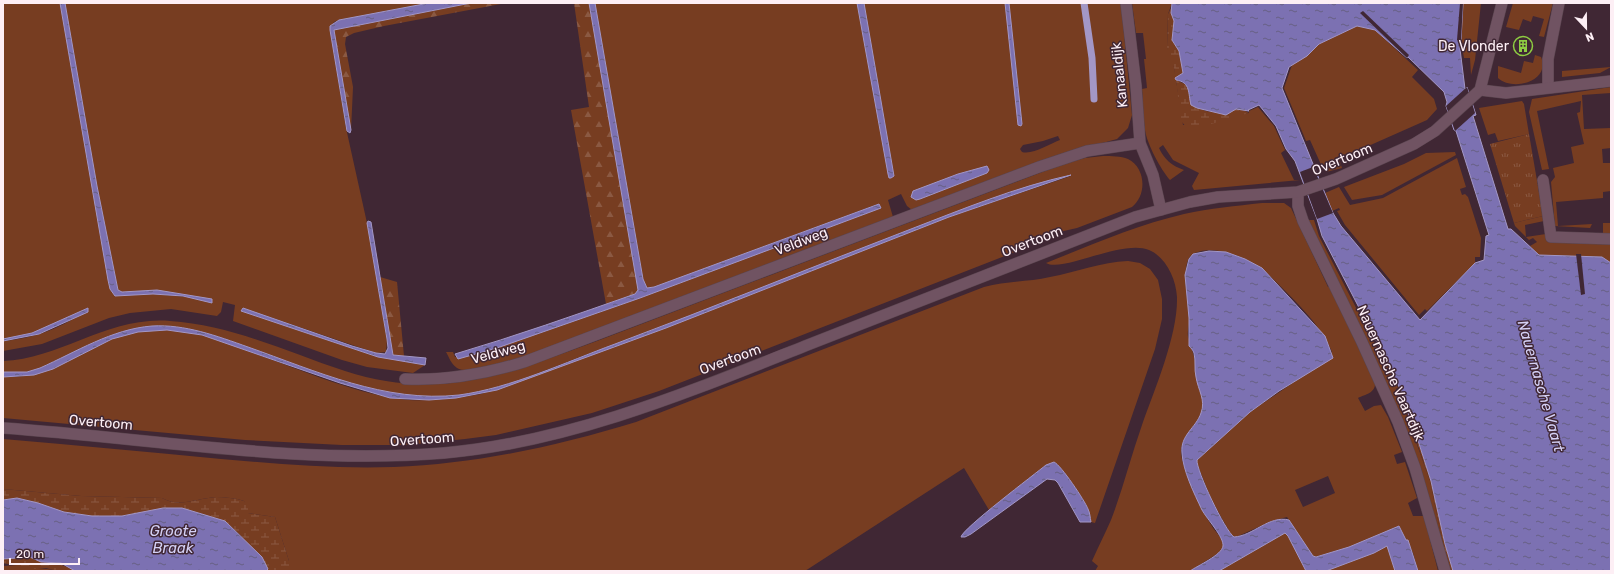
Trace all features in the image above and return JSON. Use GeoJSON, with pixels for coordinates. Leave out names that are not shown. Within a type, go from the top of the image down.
{"type":"FeatureCollection","features":[{"type":"Feature","properties":{"kind":"street","name":"Kanaaldijk"},"geometry":{"type":"LineString","coordinates":[[1126,3],[1136,86],[1140,143]]}},
{"type":"Feature","properties":{"kind":"street"},"geometry":{"type":"LineString","coordinates":[[1502,3],[1477,93],[1506,94],[1548,87],[1611,81]]}},
{"type":"Feature","properties":{"kind":"street"},"geometry":{"type":"LineString","coordinates":[[1548,87],[1548,59],[1559,3]]}},
{"type":"Feature","properties":{"kind":"street","name":"Overtoom"},"geometry":{"type":"LineString","coordinates":[[3,428],[226,449],[327,456],[392,456],[445,453],[504,445],[558,434],[618,416],[752,367],[1129,220],[1190,202],[1218,197],[1301,191],[1324,183],[1402,150],[1435,131],[1477,93]]}},
{"type":"Feature","properties":{"kind":"street"},"geometry":{"type":"LineString","coordinates":[[1140,143],[1153,175],[1161,210]]}},
{"type":"Feature","properties":{"kind":"street","name":"Veldweg"},"geometry":{"type":"LineString","coordinates":[[405,379],[422,380],[470,375],[518,364],[1039,167],[1087,151],[1140,143]]}},
{"type":"Feature","properties":{"kind":"street"},"geometry":{"type":"LineString","coordinates":[[1543,180],[1551,237],[1611,239]]}},
{"type":"Feature","properties":{"kind":"street","name":"Nauernasche Vaartdijk"},"geometry":{"type":"LineString","coordinates":[[1301,191],[1298,206],[1303,220],[1382,386],[1409,451],[1445,571]]}},
{"type":"Feature","properties":{"kind":"green space"},"geometry":{"type":"Polygon","coordinates":[[[3,3],[60,3],[110,289],[115,296],[153,294],[211,299],[157,290],[122,292],[118,290],[97,186],[65,3],[429,3],[339,20],[334,22],[330,30],[346,128],[367,223],[387,340],[386,352],[376,353],[243,308],[241,311],[378,357],[425,365],[413,373],[367,367],[342,360],[233,321],[235,305],[223,302],[221,312],[217,316],[171,309],[130,313],[109,318],[42,344],[3,351],[3,341],[25,338],[48,331],[70,321],[88,308],[32,333],[3,339],[3,3]]]}},
{"type":"Feature","properties":{"kind":"green space"},"geometry":{"type":"Polygon","coordinates":[[[471,3],[506,3],[384,26],[354,33],[346,37],[345,44],[353,87],[351,130],[334,30],[471,3]]]}},
{"type":"Feature","properties":{"kind":"green space"},"geometry":{"type":"Polygon","coordinates":[[[574,3],[589,3],[639,290],[635,294],[606,304],[571,110],[589,107],[574,3]]]}},
{"type":"Feature","properties":{"kind":"green space"},"geometry":{"type":"Polygon","coordinates":[[[595,3],[857,3],[888,174],[889,178],[891,178],[894,176],[864,3],[1005,3],[1019,126],[1022,124],[1009,3],[1121,3],[1132,115],[1128,128],[1117,139],[1052,157],[912,210],[907,206],[901,194],[888,200],[893,217],[513,361],[486,368],[464,370],[455,366],[446,352],[453,352],[455,357],[538,334],[640,298],[881,208],[878,204],[654,287],[647,288],[643,279],[595,3]],[[1058,136],[1023,145],[1020,149],[1022,152],[1026,153],[1036,151],[1060,140],[1058,136]],[[988,167],[958,174],[913,191],[913,199],[920,199],[987,173],[988,167]]]}},
{"type":"Feature","properties":{"kind":"green space"},"geometry":{"type":"Polygon","coordinates":[[[1132,3],[1172,3],[1168,14],[1167,47],[1174,67],[1183,125],[1249,113],[1249,111],[1258,107],[1274,126],[1285,150],[1281,153],[1294,180],[1300,180],[1194,190],[1192,186],[1199,173],[1173,160],[1163,145],[1159,148],[1163,156],[1172,164],[1184,170],[1170,180],[1155,156],[1146,136],[1143,115],[1142,89],[1147,88],[1144,59],[1146,59],[1143,33],[1136,33],[1132,3]]]}},
{"type":"Feature","properties":{"kind":"green space"},"geometry":{"type":"Polygon","coordinates":[[[1463,3],[1481,3],[1475,60],[1471,75],[1470,58],[1464,58],[1461,41],[1463,3]]]}},
{"type":"Feature","properties":{"kind":"green space"},"geometry":{"type":"Polygon","coordinates":[[[1513,3],[1553,3],[1544,37],[1539,36],[1544,19],[1533,16],[1531,22],[1523,19],[1519,30],[1506,27],[1513,3]]]}},
{"type":"Feature","properties":{"kind":"green space"},"geometry":{"type":"Polygon","coordinates":[[[1171,8],[1171,13],[1174,20],[1172,40],[1179,51],[1183,73],[1175,78],[1174,67],[1168,58],[1167,47],[1168,14],[1171,8]]]}},
{"type":"Feature","properties":{"kind":"green space"},"geometry":{"type":"Polygon","coordinates":[[[1357,26],[1375,30],[1418,70],[1412,77],[1434,99],[1437,109],[1427,120],[1339,159],[1342,168],[1326,172],[1323,169],[1310,140],[1306,141],[1284,88],[1292,65],[1319,44],[1357,26]]]}},
{"type":"Feature","properties":{"kind":"green space"},"geometry":{"type":"Polygon","coordinates":[[[1535,55],[1541,57],[1543,65],[1541,72],[1536,78],[1521,84],[1512,84],[1498,78],[1498,66],[1521,73],[1524,61],[1533,63],[1535,55]]]}},
{"type":"Feature","properties":{"kind":"green space"},"geometry":{"type":"Polygon","coordinates":[[[1611,67],[1600,73],[1562,77],[1562,71],[1611,67]]]}},
{"type":"Feature","properties":{"kind":"green space"},"geometry":{"type":"Polygon","coordinates":[[[1176,80],[1187,85],[1190,100],[1198,107],[1206,111],[1214,112],[1236,109],[1249,113],[1201,127],[1188,129],[1181,121],[1176,80]]]}},
{"type":"Feature","properties":{"kind":"green space"},"geometry":{"type":"Polygon","coordinates":[[[1611,87],[1611,93],[1582,95],[1584,129],[1611,128],[1611,148],[1602,149],[1603,163],[1611,163],[1611,191],[1603,192],[1603,198],[1556,202],[1558,226],[1592,224],[1590,228],[1555,226],[1551,182],[1555,177],[1553,168],[1574,163],[1571,147],[1584,144],[1577,113],[1580,112],[1581,101],[1537,111],[1549,169],[1542,170],[1529,112],[1532,99],[1611,87]]]}},
{"type":"Feature","properties":{"kind":"green space"},"geometry":{"type":"Polygon","coordinates":[[[1522,101],[1524,104],[1529,134],[1498,141],[1495,133],[1488,135],[1479,108],[1522,101]]]}},
{"type":"Feature","properties":{"kind":"green space"},"geometry":{"type":"Polygon","coordinates":[[[1529,134],[1543,216],[1514,223],[1490,144],[1529,134]]]}},
{"type":"Feature","properties":{"kind":"green space"},"geometry":{"type":"Polygon","coordinates":[[[1455,152],[1456,155],[1382,195],[1352,200],[1344,187],[1404,164],[1426,153],[1455,152]]]}},
{"type":"Feature","properties":{"kind":"green space"},"geometry":{"type":"Polygon","coordinates":[[[1116,156],[1128,159],[1134,163],[1138,169],[1141,175],[1142,189],[1137,202],[1132,207],[1077,228],[1037,237],[1027,242],[1015,252],[659,391],[592,413],[496,435],[406,445],[342,445],[245,440],[3,418],[3,377],[20,377],[48,370],[112,338],[155,330],[180,331],[201,335],[351,388],[391,398],[428,400],[481,394],[666,328],[949,217],[1071,176],[1042,182],[949,215],[530,376],[495,388],[477,392],[431,397],[404,395],[378,390],[325,375],[213,335],[189,329],[164,326],[137,328],[109,336],[40,368],[27,372],[3,372],[3,361],[24,359],[45,353],[126,325],[147,321],[170,321],[215,328],[259,340],[345,371],[379,380],[412,384],[443,384],[473,380],[534,364],[597,341],[1066,163],[1085,158],[1116,156]]]}},
{"type":"Feature","properties":{"kind":"green space"},"geometry":{"type":"Polygon","coordinates":[[[1457,158],[1466,187],[1460,189],[1462,195],[1465,194],[1468,197],[1481,238],[1480,257],[1475,257],[1475,263],[1427,311],[1425,309],[1419,315],[1345,225],[1337,211],[1340,210],[1339,208],[1332,211],[1325,193],[1339,187],[1350,205],[1383,198],[1457,158]]]}},
{"type":"Feature","properties":{"kind":"green space"},"geometry":{"type":"Polygon","coordinates":[[[1262,203],[1284,203],[1291,208],[1328,287],[1330,287],[1375,382],[1374,389],[1372,391],[1358,398],[1365,411],[1374,406],[1381,405],[1388,417],[1402,452],[1394,455],[1397,464],[1405,462],[1417,498],[1408,503],[1413,516],[1424,516],[1438,571],[1418,571],[1413,553],[1399,526],[1349,547],[1315,557],[1287,517],[1272,521],[1236,537],[1232,536],[1212,501],[1196,461],[1250,412],[1300,378],[1332,352],[1327,341],[1313,321],[1266,272],[1241,257],[1220,251],[1208,250],[1192,255],[1187,264],[1185,280],[1189,312],[1188,336],[1200,380],[1203,404],[1202,412],[1186,437],[1181,451],[1182,459],[1191,486],[1208,520],[1222,540],[1223,549],[1190,571],[1095,571],[1098,566],[1092,561],[1109,525],[1170,344],[1176,312],[1177,297],[1175,283],[1165,263],[1155,253],[1149,250],[1137,248],[1109,252],[1065,264],[1054,265],[1046,263],[1114,236],[1184,214],[1223,207],[1262,203]],[[1328,476],[1295,490],[1303,507],[1335,493],[1328,476]]]}},
{"type":"Feature","properties":{"kind":"green space"},"geometry":{"type":"Polygon","coordinates":[[[1543,216],[1544,221],[1525,225],[1526,237],[1514,223],[1543,216]]]}},
{"type":"Feature","properties":{"kind":"green space"},"geometry":{"type":"Polygon","coordinates":[[[1308,220],[1314,220],[1319,236],[1383,360],[1385,358],[1398,388],[1393,390],[1396,389],[1400,397],[1430,481],[1443,544],[1451,571],[1446,571],[1427,494],[1308,220]]]}},
{"type":"Feature","properties":{"kind":"green space"},"geometry":{"type":"Polygon","coordinates":[[[1603,223],[1611,223],[1611,234],[1603,233],[1603,223]]]}},
{"type":"Feature","properties":{"kind":"green space"},"geometry":{"type":"Polygon","coordinates":[[[1546,234],[1547,242],[1611,244],[1611,263],[1602,257],[1539,255],[1530,246],[1537,242],[1533,238],[1529,240],[1526,237],[1546,234]]]}},
{"type":"Feature","properties":{"kind":"green space"},"geometry":{"type":"Polygon","coordinates":[[[1128,261],[1140,263],[1150,269],[1158,280],[1162,299],[1162,319],[1155,349],[1095,523],[1091,522],[1088,509],[1078,491],[1062,469],[1054,462],[1046,465],[989,510],[964,468],[805,571],[289,571],[289,561],[275,517],[248,513],[244,501],[241,500],[216,497],[189,502],[175,502],[162,498],[81,496],[3,489],[3,439],[264,463],[351,467],[394,467],[456,462],[486,458],[547,446],[636,422],[984,287],[1042,279],[1099,265],[1128,261]]]}},
{"type":"Feature","properties":{"kind":"green space"},"geometry":{"type":"Polygon","coordinates":[[[380,277],[397,282],[404,356],[393,355],[380,277]]]}},
{"type":"Feature","properties":{"kind":"green space"},"geometry":{"type":"Polygon","coordinates":[[[1401,396],[1414,428],[1431,481],[1445,544],[1453,571],[1451,571],[1443,544],[1430,481],[1401,396]]]}},
{"type":"Feature","properties":{"kind":"green space"},"geometry":{"type":"Polygon","coordinates":[[[3,489],[81,496],[162,498],[175,502],[189,502],[216,497],[241,500],[244,501],[248,507],[248,513],[275,517],[289,561],[289,571],[266,571],[268,569],[241,536],[225,521],[182,508],[122,516],[92,516],[64,512],[27,500],[3,500],[3,489]]]}},
{"type":"Feature","properties":{"kind":"green space"},"geometry":{"type":"Polygon","coordinates":[[[1285,533],[1306,571],[1219,571],[1280,534],[1285,533]]]}},
{"type":"Feature","properties":{"kind":"green space"},"geometry":{"type":"Polygon","coordinates":[[[1387,546],[1395,571],[1326,571],[1374,553],[1387,546]]]}},
{"type":"Feature","properties":{"kind":"green space"},"geometry":{"type":"Polygon","coordinates":[[[30,557],[36,560],[63,565],[75,571],[57,571],[46,568],[32,569],[3,563],[3,559],[30,557]]]}},
{"type":"Feature","properties":{"kind":"green space"},"geometry":{"type":"Polygon","coordinates":[[[19,565],[57,571],[3,571],[3,566],[19,565]]]}},
{"type":"Feature","properties":{"kind":"water"},"geometry":{"type":"Polygon","coordinates":[[[60,3],[65,3],[97,186],[118,290],[122,292],[157,290],[212,299],[212,303],[183,296],[153,294],[115,296],[110,289],[60,3]]]}},
{"type":"Feature","properties":{"kind":"water"},"geometry":{"type":"Polygon","coordinates":[[[429,3],[471,3],[334,30],[351,130],[350,133],[347,131],[330,26],[339,20],[429,3]]]}},
{"type":"Feature","properties":{"kind":"water"},"geometry":{"type":"Polygon","coordinates":[[[589,3],[595,3],[643,279],[647,288],[654,287],[879,204],[881,208],[640,298],[497,348],[458,359],[455,354],[523,333],[613,302],[635,294],[638,290],[589,3]]]}},
{"type":"Feature","properties":{"kind":"water"},"geometry":{"type":"Polygon","coordinates":[[[857,3],[864,3],[894,176],[891,178],[889,178],[888,174],[857,3]]]}},
{"type":"Feature","properties":{"kind":"water"},"geometry":{"type":"Polygon","coordinates":[[[1005,3],[1009,3],[1021,126],[1018,125],[1005,3]]]}},
{"type":"Feature","properties":{"kind":"water","name":"Nauernasche Vaart"},"geometry":{"type":"Polygon","coordinates":[[[1172,3],[1463,3],[1461,41],[1459,41],[1465,89],[1467,87],[1476,115],[1473,116],[1508,229],[1511,229],[1539,255],[1602,257],[1611,263],[1611,571],[1453,571],[1445,544],[1431,481],[1414,428],[1401,396],[1403,395],[1322,236],[1295,161],[1286,149],[1276,126],[1259,105],[1248,110],[1249,111],[1236,109],[1226,115],[1197,108],[1191,105],[1187,86],[1175,78],[1183,73],[1179,51],[1172,40],[1174,21],[1171,13],[1172,3]],[[1357,26],[1319,44],[1307,56],[1289,67],[1282,88],[1333,213],[1341,226],[1420,320],[1475,263],[1484,260],[1486,236],[1489,235],[1456,131],[1454,130],[1446,106],[1447,102],[1444,92],[1408,57],[1407,58],[1375,30],[1357,26]]]}},
{"type":"Feature","properties":{"kind":"water"},"geometry":{"type":"Polygon","coordinates":[[[987,166],[989,170],[987,173],[920,199],[916,200],[911,197],[913,191],[958,174],[987,166]]]}},
{"type":"Feature","properties":{"kind":"water"},"geometry":{"type":"Polygon","coordinates":[[[1071,175],[949,217],[666,328],[497,390],[456,398],[429,400],[390,398],[340,383],[202,335],[167,330],[138,332],[112,339],[53,369],[34,375],[3,377],[3,372],[27,372],[40,368],[108,336],[137,328],[164,326],[189,329],[213,335],[325,375],[378,390],[431,396],[459,395],[479,392],[538,374],[990,199],[1071,175]]]}},
{"type":"Feature","properties":{"kind":"water"},"geometry":{"type":"Polygon","coordinates":[[[368,221],[371,222],[393,355],[426,358],[425,365],[378,357],[241,311],[243,308],[352,346],[385,354],[388,348],[387,339],[367,223],[368,221]]]}},
{"type":"Feature","properties":{"kind":"water"},"geometry":{"type":"Polygon","coordinates":[[[1209,251],[1226,252],[1245,259],[1262,268],[1325,336],[1333,358],[1279,391],[1250,412],[1197,460],[1206,487],[1224,524],[1234,537],[1241,536],[1275,520],[1289,520],[1313,556],[1316,557],[1349,547],[1399,526],[1406,540],[1408,540],[1418,571],[1395,571],[1387,546],[1374,553],[1326,571],[1306,571],[1285,533],[1219,571],[1190,571],[1214,557],[1223,546],[1221,538],[1202,510],[1192,489],[1184,467],[1182,453],[1183,441],[1199,418],[1203,404],[1195,374],[1194,353],[1189,346],[1189,318],[1185,275],[1189,259],[1193,254],[1209,251]]]}},
{"type":"Feature","properties":{"kind":"water"},"geometry":{"type":"Polygon","coordinates":[[[88,308],[88,312],[39,334],[3,341],[3,339],[32,333],[88,308]]]}},
{"type":"Feature","properties":{"kind":"water"},"geometry":{"type":"Polygon","coordinates":[[[1054,462],[1067,476],[1082,499],[1089,511],[1091,522],[1080,522],[1058,483],[1055,480],[1047,479],[971,534],[961,537],[964,532],[1000,501],[1046,465],[1054,462]]]}},
{"type":"Feature","properties":{"kind":"water","name":"Groote Braak"},"geometry":{"type":"Polygon","coordinates":[[[17,498],[38,503],[64,512],[92,516],[122,516],[163,508],[182,508],[225,521],[262,557],[268,569],[266,571],[75,571],[61,563],[41,562],[30,557],[3,559],[3,500],[17,498]]]}},
{"type":"Feature","properties":{"kind":"pier"},"geometry":{"type":"Polygon","coordinates":[[[1460,3],[1463,3],[1461,41],[1457,40],[1460,3]]]}},
{"type":"Feature","properties":{"kind":"pier"},"geometry":{"type":"Polygon","coordinates":[[[1363,11],[1409,55],[1407,58],[1360,13],[1363,11]]]}},
{"type":"Feature","properties":{"kind":"pier"},"geometry":{"type":"Polygon","coordinates":[[[1467,87],[1475,113],[1455,131],[1446,106],[1467,87]]]}},
{"type":"Feature","properties":{"kind":"pier"},"geometry":{"type":"Polygon","coordinates":[[[1313,167],[1333,213],[1317,219],[1300,172],[1313,167]]]}},
{"type":"Feature","properties":{"kind":"pier"},"geometry":{"type":"Polygon","coordinates":[[[1576,254],[1581,254],[1585,294],[1581,295],[1576,254]]]}},
{"type":"Feature","properties":{"kind":"waterway"},"geometry":{"type":"LineString","coordinates":[[1084,3],[1092,58],[1094,99]]}},
{"type":"Feature","properties":{"kind":"place","name":"De Vlonder"},"geometry":{"type":"Point","coordinates":[1523,46]}}]}
